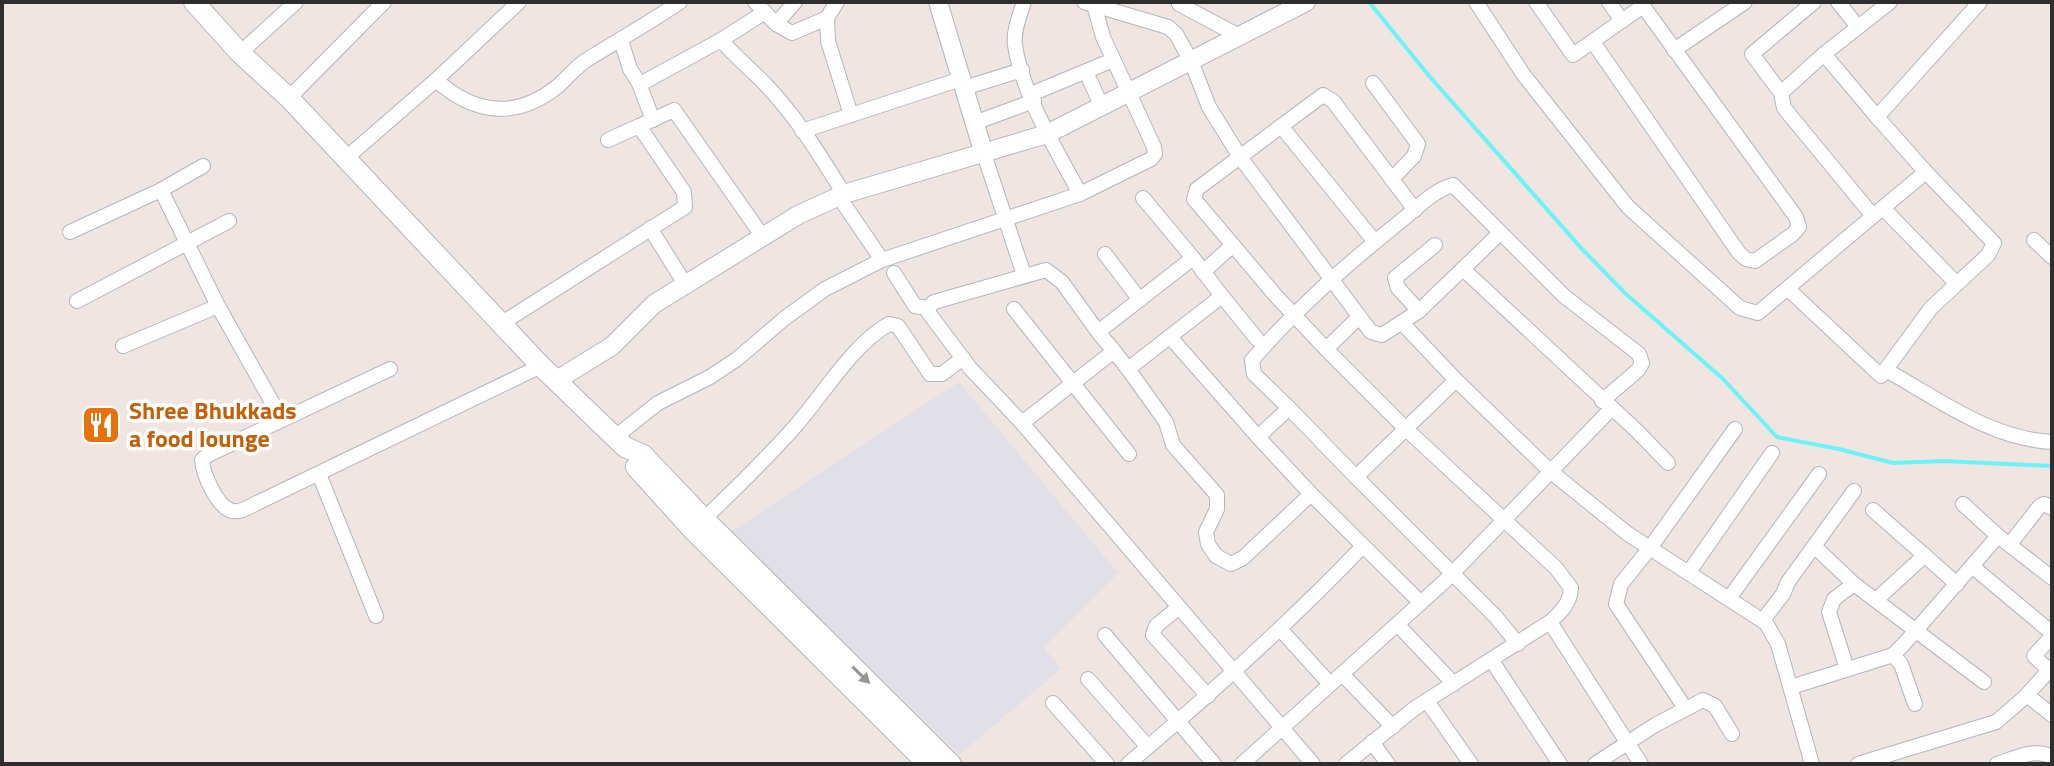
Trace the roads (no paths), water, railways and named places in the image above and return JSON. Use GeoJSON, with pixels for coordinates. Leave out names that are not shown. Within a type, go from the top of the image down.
{"type":"FeatureCollection","features":[{"type":"Feature","properties":{"kind":"main road"},"geometry":{"type":"LineString","coordinates":[[194,2],[549,373],[620,442],[643,455],[699,524],[928,764]]}},
{"type":"Feature","properties":{"kind":"main road"},"geometry":{"type":"LineString","coordinates":[[699,524],[951,764]]}},
{"type":"Feature","properties":{"kind":"street"},"geometry":{"type":"LineString","coordinates":[[240,53],[296,2]]}},
{"type":"Feature","properties":{"kind":"street"},"geometry":{"type":"LineString","coordinates":[[289,98],[384,2]]}},
{"type":"Feature","properties":{"kind":"street"},"geometry":{"type":"LineString","coordinates":[[345,159],[519,2]]}},
{"type":"Feature","properties":{"kind":"street"},"geometry":{"type":"LineString","coordinates":[[436,80],[464,101],[495,108],[536,101],[558,86],[582,63],[680,2]]}},
{"type":"Feature","properties":{"kind":"street"},"geometry":{"type":"LineString","coordinates":[[776,24],[795,2]]}},
{"type":"Feature","properties":{"kind":"street"},"geometry":{"type":"LineString","coordinates":[[837,2],[827,18],[828,41],[851,115]]}},
{"type":"Feature","properties":{"kind":"street"},"geometry":{"type":"LineString","coordinates":[[938,2],[1024,275]]}},
{"type":"Feature","properties":{"kind":"street"},"geometry":{"type":"LineString","coordinates":[[1024,2],[1015,37],[1022,70],[1047,134],[1080,194]]}},
{"type":"Feature","properties":{"kind":"street"},"geometry":{"type":"LineString","coordinates":[[390,369],[208,455],[202,460],[203,469],[221,504],[229,510],[239,511],[612,346],[654,304],[798,215],[841,196],[1047,134],[1306,2]]}},
{"type":"Feature","properties":{"kind":"street"},"geometry":{"type":"LineString","coordinates":[[1476,2],[1523,74],[1628,207],[1740,308],[1758,313],[1921,176],[1924,170]]}},
{"type":"Feature","properties":{"kind":"street"},"geometry":{"type":"LineString","coordinates":[[1536,2],[1573,55],[1646,4],[1674,50],[1796,217],[1799,227],[1793,234],[1755,261],[1739,253],[1593,42]]}},
{"type":"Feature","properties":{"kind":"street"},"geometry":{"type":"LineString","coordinates":[[1609,2],[1622,21]]}},
{"type":"Feature","properties":{"kind":"street"},"geometry":{"type":"LineString","coordinates":[[1674,50],[1745,2]]}},
{"type":"Feature","properties":{"kind":"street"},"geometry":{"type":"LineString","coordinates":[[1814,2],[1752,54],[1781,93],[1784,108],[1878,212],[1957,284]]}},
{"type":"Feature","properties":{"kind":"street"},"geometry":{"type":"LineString","coordinates":[[1838,2],[1858,27]]}},
{"type":"Feature","properties":{"kind":"street"},"geometry":{"type":"LineString","coordinates":[[1781,93],[1890,2]]}},
{"type":"Feature","properties":{"kind":"street"},"geometry":{"type":"LineString","coordinates":[[620,442],[658,403],[710,377],[737,359],[825,289],[882,260],[1080,194],[1151,159],[1155,154],[1154,147],[1089,4]]}},
{"type":"Feature","properties":{"kind":"street"},"geometry":{"type":"LineString","coordinates":[[1089,4],[1168,27],[1176,34],[1191,61],[1209,107],[1240,157],[1358,318],[1376,335],[1403,324],[1419,311],[1500,233]]}},
{"type":"Feature","properties":{"kind":"street"},"geometry":{"type":"LineString","coordinates":[[1179,4],[1239,36]]}},
{"type":"Feature","properties":{"kind":"street"},"geometry":{"type":"LineString","coordinates":[[1877,117],[1974,4]]}},
{"type":"Feature","properties":{"kind":"street"},"geometry":{"type":"LineString","coordinates":[[638,81],[644,82],[721,40],[760,7],[776,24],[792,33],[827,18]]}},
{"type":"Feature","properties":{"kind":"street"},"geometry":{"type":"LineString","coordinates":[[1206,18],[1218,47]]}},
{"type":"Feature","properties":{"kind":"street"},"geometry":{"type":"LineString","coordinates":[[502,323],[685,207],[684,192],[646,123],[638,81],[630,69],[621,40]]}},
{"type":"Feature","properties":{"kind":"street"},"geometry":{"type":"LineString","coordinates":[[721,40],[739,62],[767,86],[802,131],[882,260]]}},
{"type":"Feature","properties":{"kind":"street"},"geometry":{"type":"LineString","coordinates":[[1788,289],[1881,376],[1931,308],[1988,255],[1994,243],[1924,170],[1824,54]]}},
{"type":"Feature","properties":{"kind":"street"},"geometry":{"type":"LineString","coordinates":[[974,123],[1113,60]]}},
{"type":"Feature","properties":{"kind":"street"},"geometry":{"type":"LineString","coordinates":[[802,131],[962,84],[1022,70]]}},
{"type":"Feature","properties":{"kind":"street"},"geometry":{"type":"LineString","coordinates":[[1086,72],[1102,107]]}},
{"type":"Feature","properties":{"kind":"street"},"geometry":{"type":"LineString","coordinates":[[1373,83],[1418,144],[1414,156],[1392,179]]}},
{"type":"Feature","properties":{"kind":"street"},"geometry":{"type":"LineString","coordinates":[[1346,764],[1427,701],[1550,622],[1565,608],[1571,588],[1556,568],[1405,428],[1292,314],[1194,199],[1194,194],[1317,98],[1328,97],[1415,210]]}},
{"type":"Feature","properties":{"kind":"street"},"geometry":{"type":"LineString","coordinates":[[608,140],[674,110],[763,237]]}},
{"type":"Feature","properties":{"kind":"street"},"geometry":{"type":"LineString","coordinates":[[1281,126],[1375,242]]}},
{"type":"Feature","properties":{"kind":"street"},"geometry":{"type":"LineString","coordinates":[[70,232],[161,190],[203,166]]}},
{"type":"Feature","properties":{"kind":"street"},"geometry":{"type":"LineString","coordinates":[[1242,764],[1451,574],[1550,471],[1642,363],[1639,354],[1564,296],[1453,185],[1415,210],[1330,278],[1292,314],[1252,360],[1254,374],[1451,574],[1495,616],[1518,644]]}},
{"type":"Feature","properties":{"kind":"street"},"geometry":{"type":"LineString","coordinates":[[161,190],[218,306],[282,420]]}},
{"type":"Feature","properties":{"kind":"street"},"geometry":{"type":"LineString","coordinates":[[1143,198],[1257,339]]}},
{"type":"Feature","properties":{"kind":"street"},"geometry":{"type":"LineString","coordinates":[[77,301],[229,221]]}},
{"type":"Feature","properties":{"kind":"street"},"geometry":{"type":"LineString","coordinates":[[650,228],[685,284]]}},
{"type":"Feature","properties":{"kind":"street"},"geometry":{"type":"LineString","coordinates":[[2034,240],[2052,257]]}},
{"type":"Feature","properties":{"kind":"street"},"geometry":{"type":"LineString","coordinates":[[1203,272],[1233,245]]}},
{"type":"Feature","properties":{"kind":"street"},"geometry":{"type":"LineString","coordinates":[[1419,311],[1398,288],[1395,278],[1435,245]]}},
{"type":"Feature","properties":{"kind":"street"},"geometry":{"type":"LineString","coordinates":[[1105,254],[1140,300]]}},
{"type":"Feature","properties":{"kind":"street"},"geometry":{"type":"LineString","coordinates":[[1098,332],[1193,258]]}},
{"type":"Feature","properties":{"kind":"street"},"geometry":{"type":"LineString","coordinates":[[928,308],[934,302],[1024,275],[1046,270],[1055,275],[1166,422],[1173,445],[1217,495],[1217,509],[1206,532],[1208,544],[1224,562],[1231,564],[1252,551],[1311,494]]}},
{"type":"Feature","properties":{"kind":"street"},"geometry":{"type":"LineString","coordinates":[[1464,270],[1668,463]]}},
{"type":"Feature","properties":{"kind":"street"},"geometry":{"type":"LineString","coordinates":[[894,273],[915,306],[928,308]]}},
{"type":"Feature","properties":{"kind":"street"},"geometry":{"type":"LineString","coordinates":[[1128,369],[1222,296]]}},
{"type":"Feature","properties":{"kind":"street"},"geometry":{"type":"LineString","coordinates":[[123,346],[218,306]]}},
{"type":"Feature","properties":{"kind":"street"},"geometry":{"type":"LineString","coordinates":[[928,308],[963,358],[1313,764]]}},
{"type":"Feature","properties":{"kind":"street"},"geometry":{"type":"LineString","coordinates":[[1014,309],[1129,454]]}},
{"type":"Feature","properties":{"kind":"street"},"geometry":{"type":"LineString","coordinates":[[1326,349],[1358,318]]}},
{"type":"Feature","properties":{"kind":"street"},"geometry":{"type":"LineString","coordinates":[[699,524],[797,425],[881,328],[889,324],[898,326],[930,374],[942,374],[963,358]]}},
{"type":"Feature","properties":{"kind":"street"},"geometry":{"type":"LineString","coordinates":[[1403,324],[1550,471],[1628,534],[1763,620],[1778,644],[1812,764]]}},
{"type":"Feature","properties":{"kind":"street"},"geometry":{"type":"LineString","coordinates":[[1170,337],[1311,494],[1421,603]]}},
{"type":"Feature","properties":{"kind":"street"},"geometry":{"type":"LineString","coordinates":[[1022,423],[1114,351]]}},
{"type":"Feature","properties":{"kind":"street"},"geometry":{"type":"LineString","coordinates":[[1886,370],[2000,432],[2028,441],[2052,442]]}},
{"type":"Feature","properties":{"kind":"street"},"geometry":{"type":"LineString","coordinates":[[1356,477],[1456,380]]}},
{"type":"Feature","properties":{"kind":"street"},"geometry":{"type":"LineString","coordinates":[[1258,437],[1289,408]]}},
{"type":"Feature","properties":{"kind":"street"},"geometry":{"type":"LineString","coordinates":[[1685,708],[1616,604],[1621,584],[1735,429]]}},
{"type":"Feature","properties":{"kind":"street"},"geometry":{"type":"LineString","coordinates":[[1689,572],[1772,453]]}},
{"type":"Feature","properties":{"kind":"street"},"geometry":{"type":"LineString","coordinates":[[319,474],[376,616]]}},
{"type":"Feature","properties":{"kind":"street"},"geometry":{"type":"LineString","coordinates":[[1730,597],[1819,474]]}},
{"type":"Feature","properties":{"kind":"street"},"geometry":{"type":"LineString","coordinates":[[1763,620],[1854,491]]}},
{"type":"Feature","properties":{"kind":"street"},"geometry":{"type":"LineString","coordinates":[[1963,504],[2052,578]]}},
{"type":"Feature","properties":{"kind":"street"},"geometry":{"type":"LineString","coordinates":[[1791,687],[1893,655],[1973,567],[2039,507],[2044,504],[2052,508]]}},
{"type":"Feature","properties":{"kind":"street"},"geometry":{"type":"LineString","coordinates":[[1873,510],[1957,584]]}},
{"type":"Feature","properties":{"kind":"street"},"geometry":{"type":"LineString","coordinates":[[1128,764],[1235,673],[1363,546]]}},
{"type":"Feature","properties":{"kind":"street"},"geometry":{"type":"LineString","coordinates":[[1814,546],[1854,584],[1984,682]]}},
{"type":"Feature","properties":{"kind":"street"},"geometry":{"type":"LineString","coordinates":[[1877,599],[1925,555]]}},
{"type":"Feature","properties":{"kind":"street"},"geometry":{"type":"LineString","coordinates":[[1858,764],[1985,727],[2005,716],[2050,668],[2034,656],[2052,634],[2035,616],[1973,567]]}},
{"type":"Feature","properties":{"kind":"street"},"geometry":{"type":"LineString","coordinates":[[1847,669],[1829,612],[1834,599],[1854,584]]}},
{"type":"Feature","properties":{"kind":"street"},"geometry":{"type":"LineString","coordinates":[[1178,608],[1156,626],[1153,635],[1208,696]]}},
{"type":"Feature","properties":{"kind":"street"},"geometry":{"type":"LineString","coordinates":[[1550,622],[1641,764]]}},
{"type":"Feature","properties":{"kind":"street"},"geometry":{"type":"LineString","coordinates":[[1397,624],[1454,684]]}},
{"type":"Feature","properties":{"kind":"street"},"geometry":{"type":"LineString","coordinates":[[1281,630],[1330,684]]}},
{"type":"Feature","properties":{"kind":"street"},"geometry":{"type":"LineString","coordinates":[[1105,635],[1214,764]]}},
{"type":"Feature","properties":{"kind":"street"},"geometry":{"type":"LineString","coordinates":[[1893,655],[1901,664],[1915,704]]}},
{"type":"Feature","properties":{"kind":"street"},"geometry":{"type":"LineString","coordinates":[[1492,661],[1560,764]]}},
{"type":"Feature","properties":{"kind":"street"},"geometry":{"type":"LineString","coordinates":[[1342,674],[1393,727]]}},
{"type":"Feature","properties":{"kind":"street"},"geometry":{"type":"LineString","coordinates":[[1088,679],[1148,747]]}},
{"type":"Feature","properties":{"kind":"street"},"geometry":{"type":"LineString","coordinates":[[2027,695],[2052,715]]}},
{"type":"Feature","properties":{"kind":"street"},"geometry":{"type":"LineString","coordinates":[[1595,764],[1703,700],[1715,706],[1732,734]]}},
{"type":"Feature","properties":{"kind":"street"},"geometry":{"type":"LineString","coordinates":[[1427,701],[1471,764]]}},
{"type":"Feature","properties":{"kind":"street"},"geometry":{"type":"LineString","coordinates":[[1053,703],[1107,764]]}},
{"type":"Feature","properties":{"kind":"street"},"geometry":{"type":"LineString","coordinates":[[1372,742],[1388,764]]}},
{"type":"Feature","properties":{"kind":"street"},"geometry":{"type":"LineString","coordinates":[[1997,764],[2033,754],[2050,753]]}},
{"type":"Feature","properties":{"kind":"waterway"},"geometry":{"type":"LineString","coordinates":[[1369,2],[1430,77],[1582,249],[1626,294],[1722,378],[1777,437],[1893,463],[1944,461],[2052,466]]}},
{"type":"Feature","properties":{"kind":"place","name":"Shree Bhukkads a food lounge"},"geometry":{"type":"Point","coordinates":[101,425]}}]}
